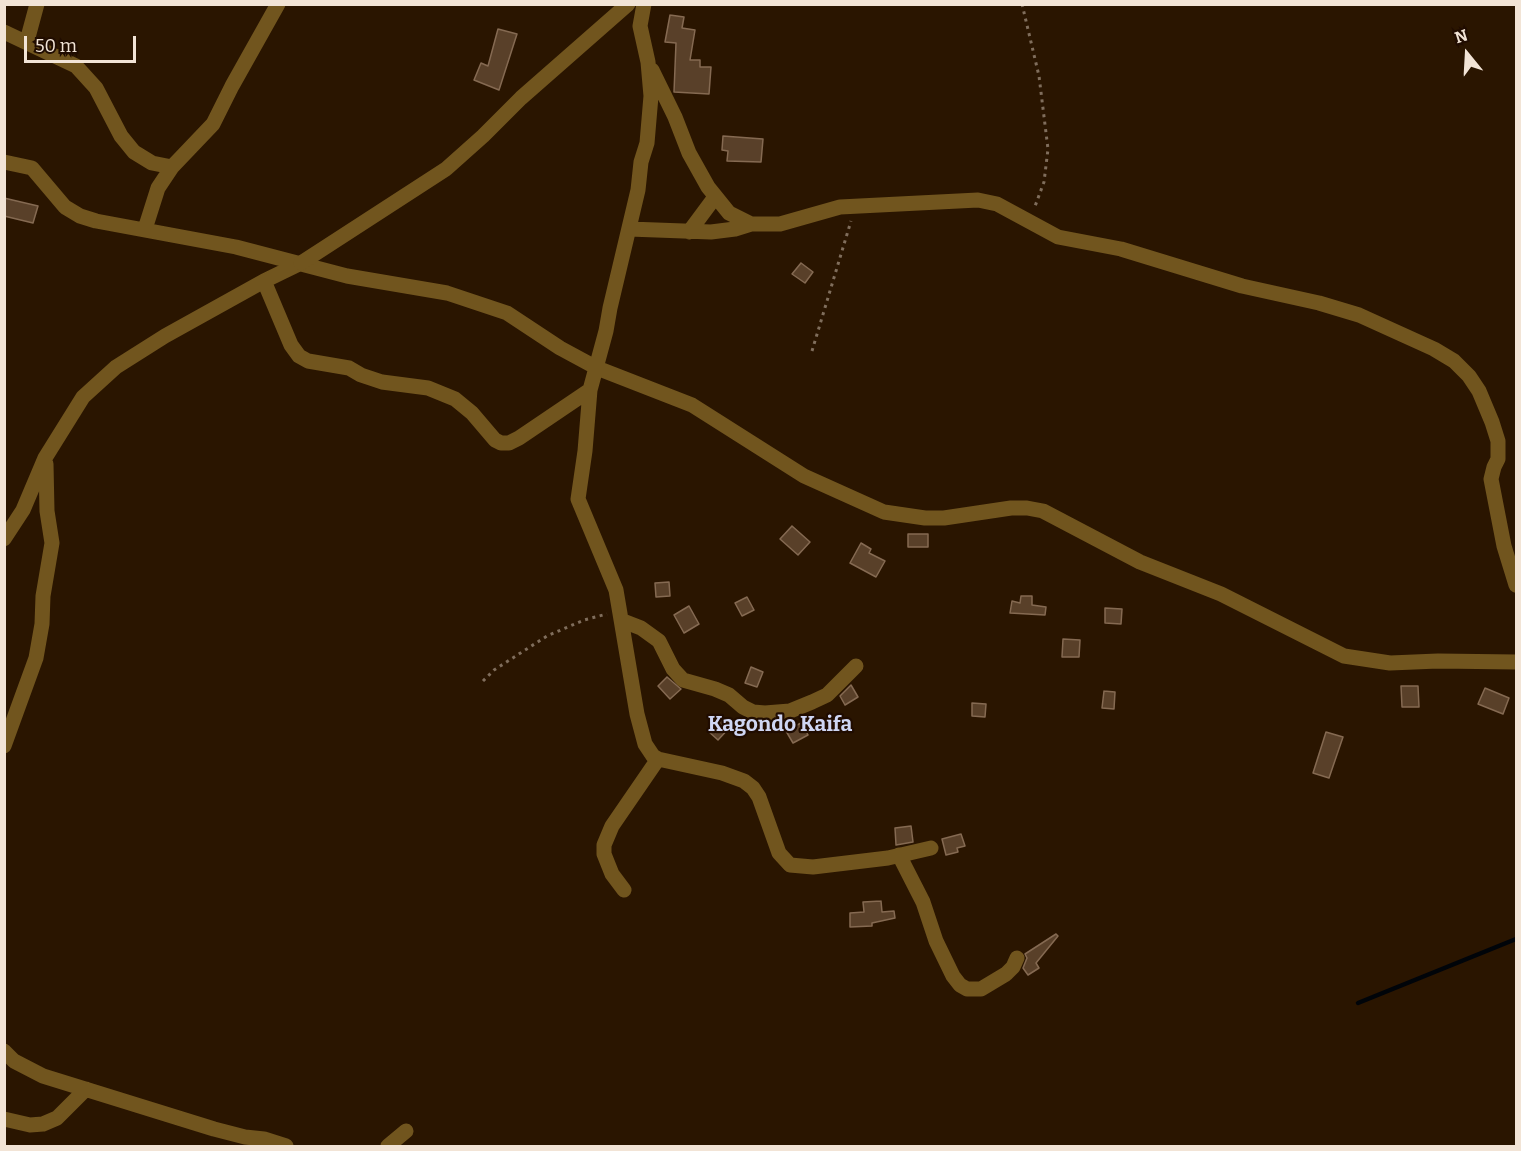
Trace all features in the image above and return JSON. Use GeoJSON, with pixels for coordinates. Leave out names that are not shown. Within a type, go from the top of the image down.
{"type":"FeatureCollection","features":[{"type":"Feature","properties":{"kind":"street"},"geometry":{"type":"LineString","coordinates":[[27,41],[37,4]]}},
{"type":"Feature","properties":{"kind":"street"},"geometry":{"type":"LineString","coordinates":[[145,230],[158,188],[172,167],[213,124],[278,4]]}},
{"type":"Feature","properties":{"kind":"street"},"geometry":{"type":"LineString","coordinates":[[4,539],[23,510],[45,458],[83,397],[116,367],[165,336],[301,263],[446,169],[483,136],[520,98],[628,4]]}},
{"type":"Feature","properties":{"kind":"street"},"geometry":{"type":"LineString","coordinates":[[644,4],[640,26],[648,62],[651,96],[647,143],[597,368],[590,390],[578,499],[616,590],[641,733],[645,744],[653,756],[658,759],[722,773],[744,781],[753,788],[759,797],[779,853],[790,865],[813,867],[899,855],[931,848]]}},
{"type":"Feature","properties":{"kind":"street"},"geometry":{"type":"LineString","coordinates":[[4,32],[76,66],[96,88],[121,136],[134,152],[152,164],[172,167]]}},
{"type":"Feature","properties":{"kind":"street"},"geometry":{"type":"LineString","coordinates":[[648,62],[675,117],[689,153],[715,197],[729,213],[751,224]]}},
{"type":"Feature","properties":{"kind":"street"},"geometry":{"type":"LineString","coordinates":[[4,162],[32,168],[65,207],[80,216],[96,221],[236,247],[347,276],[447,293],[507,313],[540,337],[597,368],[692,405],[804,476],[884,512],[916,518],[944,518],[1011,508],[1043,511],[1140,562],[1221,594],[1344,656],[1390,663],[1516,662]]}},
{"type":"Feature","properties":{"kind":"street"},"geometry":{"type":"LineString","coordinates":[[689,232],[715,197]]}},
{"type":"Feature","properties":{"kind":"street"},"geometry":{"type":"LineString","coordinates":[[628,230],[711,232],[751,224],[780,224],[840,207],[978,200],[998,204],[1058,237],[1121,249],[1233,284],[1346,310],[1434,349],[1454,361],[1469,376],[1479,391],[1495,431],[1499,452],[1491,478],[1504,546],[1516,585]]}},
{"type":"Feature","properties":{"kind":"street"},"geometry":{"type":"LineString","coordinates":[[264,281],[291,345],[299,356],[308,361],[349,368],[382,382],[428,388],[455,399],[472,413],[495,440],[501,443],[509,443],[519,438],[590,390]]}},
{"type":"Feature","properties":{"kind":"street"},"geometry":{"type":"LineString","coordinates":[[4,746],[36,658],[42,624],[43,596],[52,543],[47,511],[45,458]]}},
{"type":"Feature","properties":{"kind":"street"},"geometry":{"type":"LineString","coordinates":[[622,616],[659,641],[673,669],[683,680],[729,695],[753,712],[790,711],[812,702],[826,695],[856,666]]}},
{"type":"Feature","properties":{"kind":"street"},"geometry":{"type":"LineString","coordinates":[[624,890],[612,874],[604,854],[604,844],[612,826],[658,759]]}},
{"type":"Feature","properties":{"kind":"street"},"geometry":{"type":"LineString","coordinates":[[899,855],[923,902],[936,941],[953,976],[960,985],[967,989],[981,989],[1006,974],[1013,967],[1017,958]]}},
{"type":"Feature","properties":{"kind":"street"},"geometry":{"type":"LineString","coordinates":[[4,1051],[14,1061],[43,1076],[214,1129],[286,1146]]}},
{"type":"Feature","properties":{"kind":"street"},"geometry":{"type":"LineString","coordinates":[[4,1119],[30,1125],[43,1124],[57,1118],[86,1089]]}},
{"type":"Feature","properties":{"kind":"street"},"geometry":{"type":"LineString","coordinates":[[388,1146],[406,1131]]}},
{"type":"Feature","properties":{"kind":"path"},"geometry":{"type":"LineString","coordinates":[[1022,4],[1039,76],[1048,149],[1044,182],[1030,222]]}},
{"type":"Feature","properties":{"kind":"path"},"geometry":{"type":"LineString","coordinates":[[812,351],[846,241],[853,207]]}},
{"type":"Feature","properties":{"kind":"path"},"geometry":{"type":"LineString","coordinates":[[483,681],[494,670],[547,636],[584,620],[622,616]]}},
{"type":"Feature","properties":{"kind":"building"},"geometry":{"type":"Polygon","coordinates":[[[670,15],[684,17],[682,28],[695,30],[690,60],[700,60],[700,67],[711,67],[709,94],[674,92],[676,43],[665,42],[670,15]]]}},
{"type":"Feature","properties":{"kind":"building"},"geometry":{"type":"Polygon","coordinates":[[[498,29],[517,34],[499,90],[474,80],[481,63],[488,66],[498,29]]]}},
{"type":"Feature","properties":{"kind":"building"},"geometry":{"type":"Polygon","coordinates":[[[723,136],[763,139],[761,162],[727,161],[728,151],[722,150],[723,136]]]}},
{"type":"Feature","properties":{"kind":"building"},"geometry":{"type":"Polygon","coordinates":[[[4,198],[38,206],[33,223],[4,216],[4,198]]]}},
{"type":"Feature","properties":{"kind":"building"},"geometry":{"type":"Polygon","coordinates":[[[801,263],[813,272],[805,283],[792,274],[801,263]]]}},
{"type":"Feature","properties":{"kind":"building"},"geometry":{"type":"Polygon","coordinates":[[[792,526],[810,542],[798,555],[780,539],[792,526]]]}},
{"type":"Feature","properties":{"kind":"building"},"geometry":{"type":"Polygon","coordinates":[[[908,534],[928,534],[928,547],[908,547],[908,534]]]}},
{"type":"Feature","properties":{"kind":"building"},"geometry":{"type":"Polygon","coordinates":[[[861,543],[871,549],[869,553],[885,561],[876,577],[850,563],[861,543]]]}},
{"type":"Feature","properties":{"kind":"building"},"geometry":{"type":"Polygon","coordinates":[[[669,582],[670,596],[656,597],[655,583],[669,582]]]}},
{"type":"Feature","properties":{"kind":"building"},"geometry":{"type":"Polygon","coordinates":[[[1021,596],[1032,596],[1032,605],[1046,607],[1045,615],[1010,613],[1012,601],[1020,603],[1021,596]]]}},
{"type":"Feature","properties":{"kind":"building"},"geometry":{"type":"Polygon","coordinates":[[[747,597],[754,610],[742,616],[735,603],[747,597]]]}},
{"type":"Feature","properties":{"kind":"building"},"geometry":{"type":"Polygon","coordinates":[[[689,606],[699,624],[684,633],[674,615],[689,606]]]}},
{"type":"Feature","properties":{"kind":"building"},"geometry":{"type":"Polygon","coordinates":[[[1105,608],[1122,609],[1121,624],[1105,623],[1105,608]]]}},
{"type":"Feature","properties":{"kind":"building"},"geometry":{"type":"Polygon","coordinates":[[[1063,639],[1080,640],[1079,657],[1062,657],[1063,639]]]}},
{"type":"Feature","properties":{"kind":"building"},"geometry":{"type":"Polygon","coordinates":[[[751,667],[763,672],[757,687],[745,683],[751,667]]]}},
{"type":"Feature","properties":{"kind":"building"},"geometry":{"type":"Polygon","coordinates":[[[667,677],[681,689],[670,699],[658,686],[667,677]]]}},
{"type":"Feature","properties":{"kind":"building"},"geometry":{"type":"Polygon","coordinates":[[[851,685],[858,697],[845,705],[840,696],[851,685]]]}},
{"type":"Feature","properties":{"kind":"building"},"geometry":{"type":"Polygon","coordinates":[[[1401,686],[1418,686],[1419,707],[1402,707],[1401,686]]]}},
{"type":"Feature","properties":{"kind":"building"},"geometry":{"type":"Polygon","coordinates":[[[1485,688],[1509,698],[1503,714],[1478,704],[1485,688]]]}},
{"type":"Feature","properties":{"kind":"building"},"geometry":{"type":"Polygon","coordinates":[[[1104,691],[1115,692],[1114,709],[1102,708],[1104,691]]]}},
{"type":"Feature","properties":{"kind":"building"},"geometry":{"type":"Polygon","coordinates":[[[972,703],[986,704],[985,717],[972,716],[972,703]]]}},
{"type":"Feature","properties":{"kind":"building"},"geometry":{"type":"Polygon","coordinates":[[[720,717],[731,726],[718,740],[708,731],[720,717]]]}},
{"type":"Feature","properties":{"kind":"building"},"geometry":{"type":"Polygon","coordinates":[[[801,723],[808,735],[793,743],[786,731],[801,723]]]}},
{"type":"Feature","properties":{"kind":"building"},"geometry":{"type":"Polygon","coordinates":[[[1326,732],[1343,737],[1329,778],[1313,773],[1326,732]]]}},
{"type":"Feature","properties":{"kind":"building"},"geometry":{"type":"Polygon","coordinates":[[[911,826],[913,842],[896,845],[895,828],[911,826]]]}},
{"type":"Feature","properties":{"kind":"building"},"geometry":{"type":"Polygon","coordinates":[[[961,834],[965,846],[957,848],[958,852],[946,855],[942,839],[961,834]]]}},
{"type":"Feature","properties":{"kind":"building"},"geometry":{"type":"Polygon","coordinates":[[[881,901],[882,912],[894,911],[895,918],[872,923],[872,926],[850,927],[850,913],[864,912],[863,902],[881,901]]]}},
{"type":"Feature","properties":{"kind":"building"},"geometry":{"type":"Polygon","coordinates":[[[1056,934],[1058,936],[1036,963],[1039,968],[1028,975],[1023,968],[1027,958],[1025,954],[1056,934]]]}},
{"type":"Feature","properties":{"kind":"waterway"},"geometry":{"type":"LineString","coordinates":[[1358,1003],[1516,939]]}},
{"type":"Feature","properties":{"kind":"district","name":"Kagondo Kaifa"},"geometry":{"type":"Point","coordinates":[780,725]}}]}
